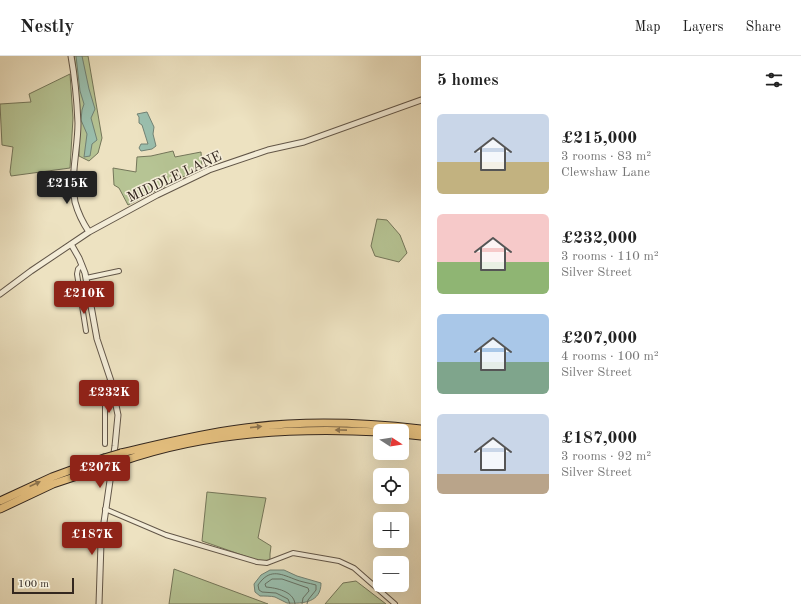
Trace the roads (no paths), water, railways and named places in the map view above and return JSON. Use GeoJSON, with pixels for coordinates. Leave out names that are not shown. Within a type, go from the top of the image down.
{"type":"FeatureCollection","features":[{"type":"Feature","properties":{"kind":"highway"},"geometry":{"type":"LineString","coordinates":[[0,501],[52,477],[104,458],[174,440],[238,429],[276,424],[316,422],[421,429]]}},
{"type":"Feature","properties":{"kind":"highway"},"geometry":{"type":"LineString","coordinates":[[0,509],[53,484],[144,454],[237,435],[316,430],[373,432]]}},
{"type":"Feature","properties":{"kind":"highway"},"geometry":{"type":"LineString","coordinates":[[409,435],[421,436]]}},
{"type":"Feature","properties":{"kind":"street"},"geometry":{"type":"LineString","coordinates":[[71,56],[76,89],[78,123],[74,170],[74,192],[78,212],[89,232]]}},
{"type":"Feature","properties":{"kind":"street","name":"MIDDLE LANE"},"geometry":{"type":"LineString","coordinates":[[0,294],[89,232],[157,195],[209,170],[268,150],[304,142],[421,100]]}},
{"type":"Feature","properties":{"kind":"street"},"geometry":{"type":"LineString","coordinates":[[71,244],[82,265],[86,278],[97,339],[111,381],[118,414],[115,446],[101,543],[99,604]]}},
{"type":"Feature","properties":{"kind":"street"},"geometry":{"type":"LineString","coordinates":[[82,265],[78,269],[77,274],[86,330]]}},
{"type":"Feature","properties":{"kind":"street"},"geometry":{"type":"LineString","coordinates":[[86,278],[119,271]]}},
{"type":"Feature","properties":{"kind":"street"},"geometry":{"type":"LineString","coordinates":[[105,444],[105,386],[111,381]]}},
{"type":"Feature","properties":{"kind":"street"},"geometry":{"type":"LineString","coordinates":[[105,509],[166,535],[257,562],[267,563],[293,553],[339,561],[354,568],[394,604]]}},
{"type":"Feature","properties":{"kind":"water"},"geometry":{"type":"Polygon","coordinates":[[[76,56],[82,56],[95,109],[91,118],[97,140],[92,144],[90,156],[84,157],[87,134],[81,120],[84,104],[80,91],[76,56]]]}},
{"type":"Feature","properties":{"kind":"water"},"geometry":{"type":"Polygon","coordinates":[[[147,112],[154,127],[153,134],[156,146],[152,149],[141,151],[139,148],[141,144],[148,144],[142,125],[139,123],[139,117],[137,114],[147,112]]]}},
{"type":"Feature","properties":{"kind":"water"},"geometry":{"type":"Polygon","coordinates":[[[270,570],[284,570],[297,576],[321,583],[318,594],[315,598],[299,603],[287,603],[275,597],[260,596],[255,592],[254,584],[261,575],[270,570]]]}}]}
